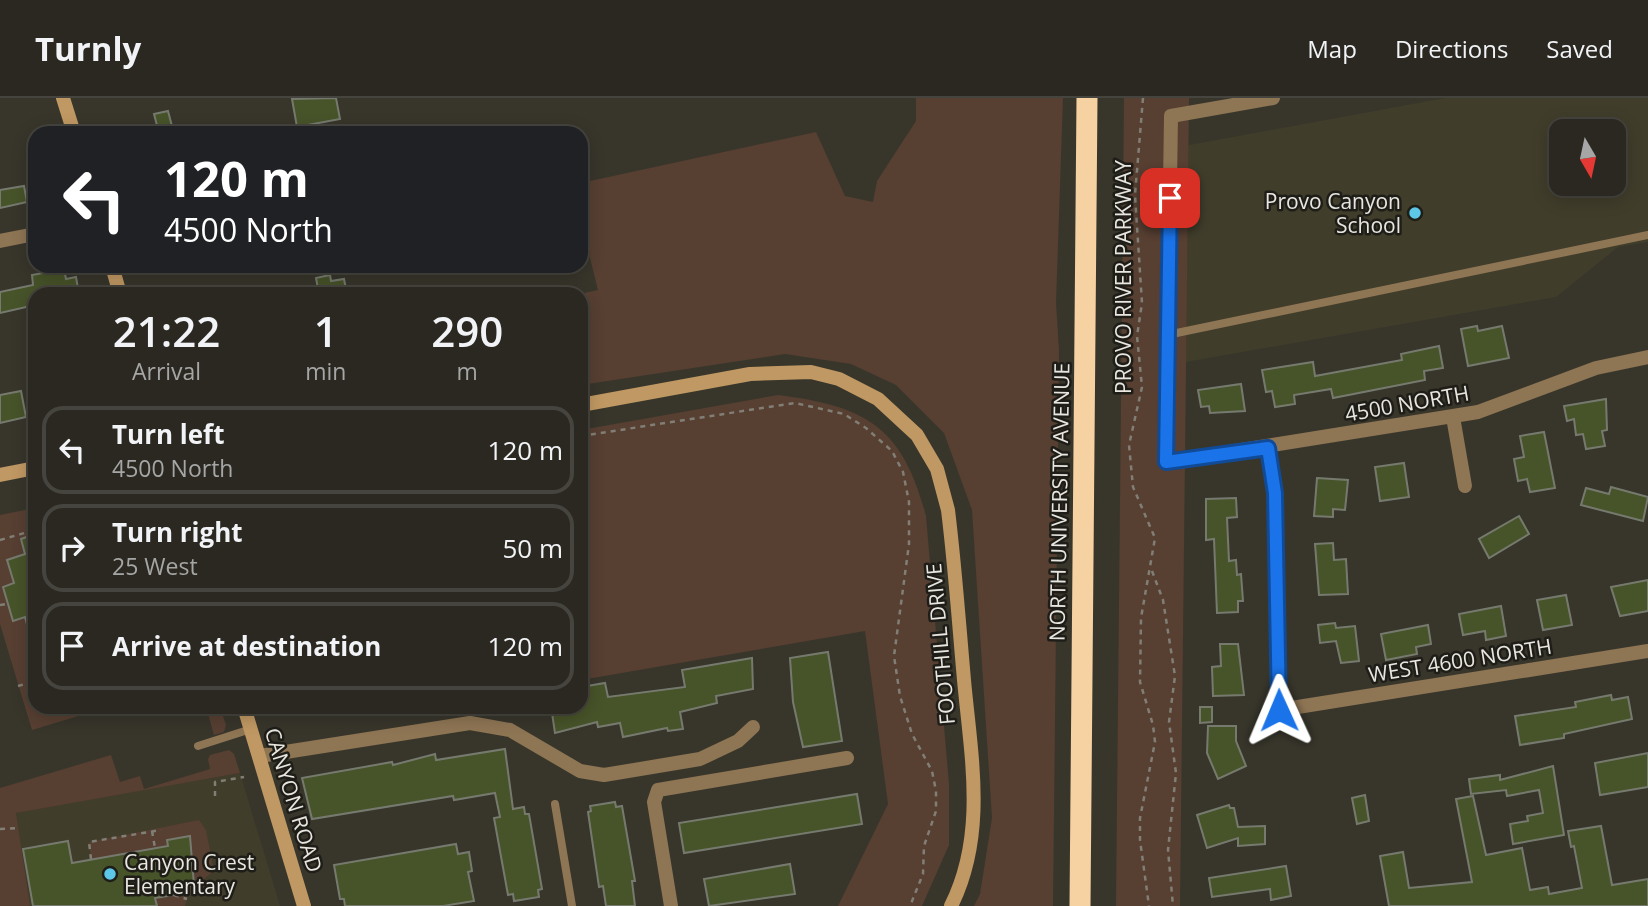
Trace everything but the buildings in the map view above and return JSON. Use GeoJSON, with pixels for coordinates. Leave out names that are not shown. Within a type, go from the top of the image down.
{"type":"FeatureCollection","features":[{"type":"Feature","properties":{"kind":"highway","name":"NORTH UNIVERSITY AVENUE"},"geometry":{"type":"LineString","coordinates":[[1080,906],[1087,98]]}},
{"type":"Feature","properties":{"kind":"main road"},"geometry":{"type":"LineString","coordinates":[[64,98],[72,126]]}},
{"type":"Feature","properties":{"kind":"main road","name":"FOOTHILL DRIVE"},"geometry":{"type":"LineString","coordinates":[[588,404],[750,374],[790,371],[839,379],[878,399],[909,425],[937,469],[948,510],[975,814],[964,877],[951,906]]}},
{"type":"Feature","properties":{"kind":"main road"},"geometry":{"type":"LineString","coordinates":[[0,475],[28,469]]}},
{"type":"Feature","properties":{"kind":"main road","name":"CANYON ROAD"},"geometry":{"type":"LineString","coordinates":[[246,714],[304,906]]}},
{"type":"Feature","properties":{"kind":"street"},"geometry":{"type":"LineString","coordinates":[[1167,335],[1171,116],[1273,98]]}},
{"type":"Feature","properties":{"kind":"street"},"geometry":{"type":"LineString","coordinates":[[0,241],[28,235]]}},
{"type":"Feature","properties":{"kind":"street","name":"4500 NORTH"},"geometry":{"type":"LineString","coordinates":[[1167,335],[1166,462],[1268,448],[1478,412],[1596,368],[1648,359]]}},
{"type":"Feature","properties":{"kind":"street"},"geometry":{"type":"LineString","coordinates":[[1453,417],[1465,486]]}},
{"type":"Feature","properties":{"kind":"street","name":"WEST 4600 NORTH"},"geometry":{"type":"LineString","coordinates":[[1268,448],[1275,493],[1279,710],[1648,651]]}},
{"type":"Feature","properties":{"kind":"street"},"geometry":{"type":"LineString","coordinates":[[260,756],[470,723],[510,730],[580,771],[604,775],[700,759],[738,741],[753,727]]}},
{"type":"Feature","properties":{"kind":"street"},"geometry":{"type":"LineString","coordinates":[[671,906],[654,803],[658,790],[847,758]]}},
{"type":"Feature","properties":{"kind":"lane"},"geometry":{"type":"LineString","coordinates":[[1167,335],[1648,235]]}},
{"type":"Feature","properties":{"kind":"lane"},"geometry":{"type":"LineString","coordinates":[[198,746],[251,729]]}},
{"type":"Feature","properties":{"kind":"lane"},"geometry":{"type":"LineString","coordinates":[[555,804],[572,906]]}},
{"type":"Feature","properties":{"kind":"path","name":"PROVO RIVER PARKWAY"},"geometry":{"type":"LineString","coordinates":[[1143,98],[1135,195],[1142,303],[1137,336],[1142,387],[1129,445],[1133,487],[1155,537],[1141,618],[1140,682],[1153,725],[1155,742],[1140,818],[1140,840],[1149,906]]}},
{"type":"Feature","properties":{"kind":"path"},"geometry":{"type":"LineString","coordinates":[[588,435],[759,406],[795,403],[844,414],[866,428],[892,451],[903,472],[909,502],[909,544],[898,612],[896,670],[900,696],[912,734],[932,771],[936,791],[936,811],[925,846],[923,874],[910,906]]}},
{"type":"Feature","properties":{"kind":"path"},"geometry":{"type":"LineString","coordinates":[[0,540],[28,532]]}},
{"type":"Feature","properties":{"kind":"path"},"geometry":{"type":"LineString","coordinates":[[1151,570],[1163,600],[1174,665],[1169,722],[1177,773],[1168,850],[1173,906]]}},
{"type":"Feature","properties":{"kind":"path"},"geometry":{"type":"LineString","coordinates":[[0,605],[5,604]]}},
{"type":"Feature","properties":{"kind":"path"},"geometry":{"type":"LineString","coordinates":[[19,686],[28,683]]}},
{"type":"Feature","properties":{"kind":"path"},"geometry":{"type":"LineString","coordinates":[[215,796],[215,782],[243,777]]}},
{"type":"Feature","properties":{"kind":"path"},"geometry":{"type":"LineString","coordinates":[[0,830],[19,828]]}},
{"type":"Feature","properties":{"kind":"path"},"geometry":{"type":"LineString","coordinates":[[91,859],[89,842],[161,830]]}},
{"type":"Feature","properties":{"kind":"path"},"geometry":{"type":"LineString","coordinates":[[152,831],[155,848]]}},
{"type":"Feature","properties":{"kind":"path"},"geometry":{"type":"LineString","coordinates":[[174,895],[187,899]]}},
{"type":"Feature","properties":{"kind":"shaded area"},"geometry":{"type":"Polygon","coordinates":[[[916,98],[1063,98],[1056,303],[1059,350],[1053,906],[974,906],[980,894],[992,818],[972,510],[944,433],[896,385],[851,364],[785,354],[588,384],[588,292],[598,290],[588,250],[588,181],[816,132],[845,196],[873,202],[877,181],[916,121],[916,98]]]}},
{"type":"Feature","properties":{"kind":"shaded area"},"geometry":{"type":"Polygon","coordinates":[[[1124,98],[1189,98],[1180,906],[1116,906],[1124,98]]]}},
{"type":"Feature","properties":{"kind":"shaded area","name":"Provo Canyon School"},"geometry":{"type":"Polygon","coordinates":[[[1445,98],[1648,98],[1648,242],[1618,247],[1556,297],[1180,363],[1184,146],[1445,98]]]}},
{"type":"Feature","properties":{"kind":"shaded area"},"geometry":{"type":"Polygon","coordinates":[[[778,395],[835,406],[857,415],[876,426],[906,461],[926,516],[949,784],[949,845],[922,906],[838,906],[888,804],[865,631],[588,679],[588,429],[778,395]]]}},
{"type":"Feature","properties":{"kind":"shaded area"},"geometry":{"type":"Polygon","coordinates":[[[28,509],[28,714],[85,714],[32,730],[0,624],[0,515],[28,509]]]}},
{"type":"Feature","properties":{"kind":"shaded area"},"geometry":{"type":"Polygon","coordinates":[[[208,714],[222,714],[226,725],[224,732],[214,735],[208,714]]]}},
{"type":"Feature","properties":{"kind":"shaded area"},"geometry":{"type":"Polygon","coordinates":[[[229,750],[234,754],[240,773],[16,813],[30,906],[0,906],[0,788],[111,755],[120,782],[140,776],[144,789],[210,769],[210,755],[229,750]]]}},
{"type":"Feature","properties":{"kind":"shaded area"},"geometry":{"type":"Polygon","coordinates":[[[240,773],[280,906],[0,906],[0,815],[240,773]]]}},
{"type":"Feature","properties":{"kind":"shaded area"},"geometry":{"type":"Polygon","coordinates":[[[199,820],[206,830],[214,871],[189,891],[185,906],[157,906],[155,898],[174,895],[173,889],[194,885],[189,836],[167,840],[168,846],[91,859],[89,842],[199,820]]]}},
{"type":"Feature","properties":{"kind":"place","name":"Provo Canyon School"},"geometry":{"type":"Point","coordinates":[1415,213]}},
{"type":"Feature","properties":{"kind":"place","name":"Canyon Crest Elementary"},"geometry":{"type":"Point","coordinates":[110,874]}},
{"type":"Feature","properties":{"kind":"route"},"geometry":{"type":"LineString","coordinates":[[1170,198],[1166,462],[1268,448],[1275,493],[1279,710]]}}]}
